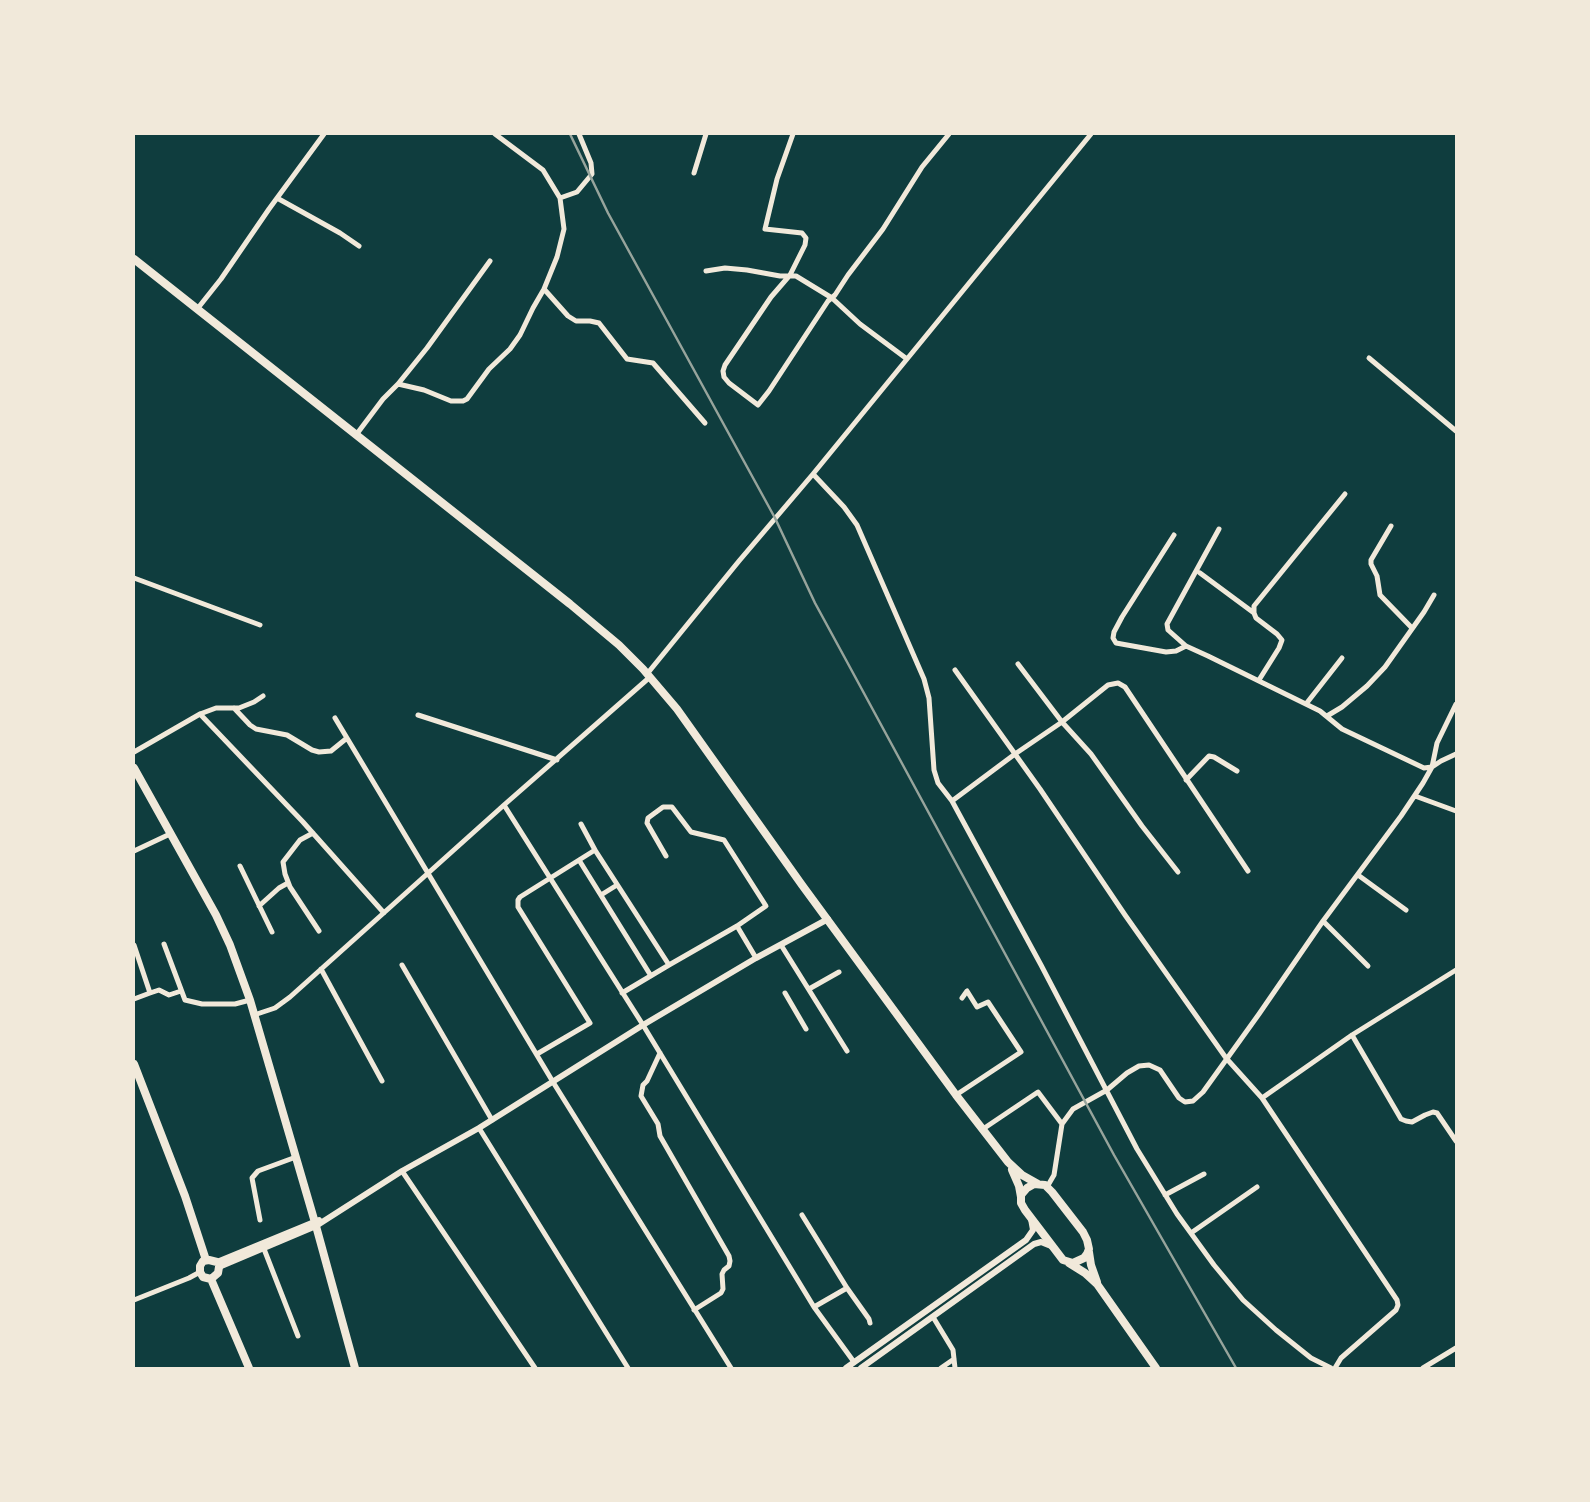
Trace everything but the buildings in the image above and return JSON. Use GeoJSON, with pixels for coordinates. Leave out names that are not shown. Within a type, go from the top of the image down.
{"type":"FeatureCollection","features":[{"type":"Feature","properties":{"kind":"main road"},"geometry":{"type":"LineString","coordinates":[[134,259],[570,604],[619,645],[649,676],[674,706],[982,1129],[1008,1162],[1026,1178],[1047,1187],[1064,1206],[1088,1242],[1093,1272],[1101,1290]]}},
{"type":"Feature","properties":{"kind":"main road"},"geometry":{"type":"LineString","coordinates":[[134,768],[216,915],[230,945],[250,1000],[316,1223],[354,1368]]}},
{"type":"Feature","properties":{"kind":"main road"},"geometry":{"type":"LineString","coordinates":[[134,1064],[206,1260]]}},
{"type":"Feature","properties":{"kind":"main road"},"geometry":{"type":"LineString","coordinates":[[1008,1162],[1018,1182],[1023,1207],[1051,1246],[1061,1258],[1085,1273],[1101,1290],[1156,1368]]}},
{"type":"Feature","properties":{"kind":"main road"},"geometry":{"type":"LineString","coordinates":[[1021,1199],[1022,1193],[1026,1188],[1038,1184]]}},
{"type":"Feature","properties":{"kind":"main road"},"geometry":{"type":"LineString","coordinates":[[1067,1262],[1079,1261],[1089,1251]]}},
{"type":"Feature","properties":{"kind":"main road"},"geometry":{"type":"LineString","coordinates":[[206,1260],[212,1260],[218,1265],[218,1273],[211,1279],[203,1277],[200,1272],[200,1266],[206,1260]]}},
{"type":"Feature","properties":{"kind":"main road"},"geometry":{"type":"LineString","coordinates":[[211,1279],[248,1368]]}},
{"type":"Feature","properties":{"kind":"street"},"geometry":{"type":"LineString","coordinates":[[198,308],[221,279],[324,134]]}},
{"type":"Feature","properties":{"kind":"street"},"geometry":{"type":"LineString","coordinates":[[398,384],[424,390],[451,401],[468,399],[489,369],[520,335],[544,289],[557,257],[564,229],[560,198],[543,170],[495,134]]}},
{"type":"Feature","properties":{"kind":"street"},"geometry":{"type":"LineString","coordinates":[[560,198],[577,192],[592,174],[591,163],[579,134]]}},
{"type":"Feature","properties":{"kind":"street"},"geometry":{"type":"LineString","coordinates":[[694,173],[706,134]]}},
{"type":"Feature","properties":{"kind":"street"},"geometry":{"type":"LineString","coordinates":[[793,134],[777,179],[765,229],[802,233],[806,238],[802,252],[790,275],[772,297],[725,365],[724,377],[758,405],[832,298],[836,295],[848,275],[883,229],[922,167],[950,134]]}},
{"type":"Feature","properties":{"kind":"street"},"geometry":{"type":"LineString","coordinates":[[254,1015],[275,1008],[283,1002],[557,760],[649,676],[739,561],[813,474],[1091,134]]}},
{"type":"Feature","properties":{"kind":"street"},"geometry":{"type":"LineString","coordinates":[[277,198],[358,246]]}},
{"type":"Feature","properties":{"kind":"street"},"geometry":{"type":"LineString","coordinates":[[356,435],[383,399],[398,384],[427,348],[490,261]]}},
{"type":"Feature","properties":{"kind":"street"},"geometry":{"type":"LineString","coordinates":[[706,271],[726,268],[780,276],[796,276],[832,298],[860,324],[907,359]]}},
{"type":"Feature","properties":{"kind":"street"},"geometry":{"type":"LineString","coordinates":[[544,289],[568,316],[576,322],[590,321],[599,323],[627,359],[653,364],[705,423]]}},
{"type":"Feature","properties":{"kind":"street"},"geometry":{"type":"LineString","coordinates":[[1369,358],[1456,431]]}},
{"type":"Feature","properties":{"kind":"street"},"geometry":{"type":"LineString","coordinates":[[813,474],[844,506],[857,525],[924,679],[929,698],[934,770],[938,783],[952,801],[1137,1149],[1190,1233],[1242,1300],[1311,1358],[1331,1368]]}},
{"type":"Feature","properties":{"kind":"street"},"geometry":{"type":"LineString","coordinates":[[1259,680],[1282,640],[1256,618],[1254,606],[1345,494]]}},
{"type":"Feature","properties":{"kind":"street"},"geometry":{"type":"LineString","coordinates":[[1391,526],[1371,560],[1371,564],[1377,576],[1380,595],[1412,628]]}},
{"type":"Feature","properties":{"kind":"street"},"geometry":{"type":"LineString","coordinates":[[1219,529],[1167,624],[1168,630],[1186,646],[1306,704],[1327,716],[1342,729],[1424,768],[1432,767],[1456,754]]}},
{"type":"Feature","properties":{"kind":"street"},"geometry":{"type":"LineString","coordinates":[[1174,535],[1122,617],[1113,638],[1116,643],[1166,652],[1176,651],[1186,646]]}},
{"type":"Feature","properties":{"kind":"street"},"geometry":{"type":"LineString","coordinates":[[1200,573],[1254,613]]}},
{"type":"Feature","properties":{"kind":"street"},"geometry":{"type":"LineString","coordinates":[[134,578],[260,625]]}},
{"type":"Feature","properties":{"kind":"street"},"geometry":{"type":"LineString","coordinates":[[1327,716],[1342,707],[1367,686],[1384,667],[1434,595]]}},
{"type":"Feature","properties":{"kind":"street"},"geometry":{"type":"LineString","coordinates":[[1306,704],[1342,658]]}},
{"type":"Feature","properties":{"kind":"street"},"geometry":{"type":"LineString","coordinates":[[1018,664],[1062,722],[1091,754],[1142,826],[1178,872]]}},
{"type":"Feature","properties":{"kind":"street"},"geometry":{"type":"LineString","coordinates":[[955,670],[1226,1058],[1262,1098],[1397,1300],[1396,1310],[1342,1358],[1335,1368]]}},
{"type":"Feature","properties":{"kind":"street"},"geometry":{"type":"LineString","coordinates":[[952,801],[1062,722],[1108,685],[1118,683],[1125,687],[1248,871]]}},
{"type":"Feature","properties":{"kind":"street"},"geometry":{"type":"LineString","coordinates":[[134,752],[200,714],[216,708],[240,708],[263,696]]}},
{"type":"Feature","properties":{"kind":"street"},"geometry":{"type":"LineString","coordinates":[[1047,1187],[1054,1176],[1062,1124],[1074,1109],[1107,1090],[1127,1073],[1139,1066],[1149,1066],[1160,1070],[1179,1098],[1185,1102],[1193,1101],[1203,1092],[1323,921],[1415,796],[1432,767],[1437,743],[1456,704]]}},
{"type":"Feature","properties":{"kind":"street"},"geometry":{"type":"LineString","coordinates":[[234,708],[256,729],[287,735],[312,750],[319,752],[330,751],[347,738]]}},
{"type":"Feature","properties":{"kind":"street"},"geometry":{"type":"LineString","coordinates":[[200,714],[384,913]]}},
{"type":"Feature","properties":{"kind":"street"},"geometry":{"type":"LineString","coordinates":[[418,716],[557,760]]}},
{"type":"Feature","properties":{"kind":"street"},"geometry":{"type":"LineString","coordinates":[[335,718],[553,1082],[731,1368]]}},
{"type":"Feature","properties":{"kind":"street"},"geometry":{"type":"LineString","coordinates":[[1186,780],[1209,756],[1237,771]]}},
{"type":"Feature","properties":{"kind":"street"},"geometry":{"type":"LineString","coordinates":[[1415,796],[1456,811]]}},
{"type":"Feature","properties":{"kind":"street"},"geometry":{"type":"LineString","coordinates":[[504,805],[660,1053],[814,1307],[854,1362]]}},
{"type":"Feature","properties":{"kind":"street"},"geometry":{"type":"LineString","coordinates":[[622,993],[736,926],[766,906],[724,840],[692,832],[672,807],[663,807],[648,818],[647,822],[666,856]]}},
{"type":"Feature","properties":{"kind":"street"},"geometry":{"type":"LineString","coordinates":[[581,824],[617,885],[669,965]]}},
{"type":"Feature","properties":{"kind":"street"},"geometry":{"type":"LineString","coordinates":[[312,833],[300,840],[283,862],[288,883],[319,931]]}},
{"type":"Feature","properties":{"kind":"street"},"geometry":{"type":"LineString","coordinates":[[134,851],[170,834]]}},
{"type":"Feature","properties":{"kind":"street"},"geometry":{"type":"LineString","coordinates":[[537,1054],[590,1023],[518,907],[518,900],[596,850]]}},
{"type":"Feature","properties":{"kind":"street"},"geometry":{"type":"LineString","coordinates":[[579,860],[651,976]]}},
{"type":"Feature","properties":{"kind":"street"},"geometry":{"type":"LineString","coordinates":[[240,866],[272,932]]}},
{"type":"Feature","properties":{"kind":"street"},"geometry":{"type":"LineString","coordinates":[[1358,875],[1406,910]]}},
{"type":"Feature","properties":{"kind":"street"},"geometry":{"type":"LineString","coordinates":[[260,906],[279,888],[288,883]]}},
{"type":"Feature","properties":{"kind":"street"},"geometry":{"type":"LineString","coordinates":[[601,895],[617,885]]}},
{"type":"Feature","properties":{"kind":"street"},"geometry":{"type":"LineString","coordinates":[[218,1265],[325,1219],[402,1171],[479,1128],[642,1025],[756,958],[828,919]]}},
{"type":"Feature","properties":{"kind":"street"},"geometry":{"type":"LineString","coordinates":[[1323,921],[1368,966]]}},
{"type":"Feature","properties":{"kind":"street"},"geometry":{"type":"LineString","coordinates":[[736,926],[756,958]]}},
{"type":"Feature","properties":{"kind":"street"},"geometry":{"type":"LineString","coordinates":[[164,944],[185,1000],[202,1004],[235,1004],[250,1000]]}},
{"type":"Feature","properties":{"kind":"street"},"geometry":{"type":"LineString","coordinates":[[134,945],[150,993]]}},
{"type":"Feature","properties":{"kind":"street"},"geometry":{"type":"LineString","coordinates":[[781,945],[847,1051]]}},
{"type":"Feature","properties":{"kind":"street"},"geometry":{"type":"LineString","coordinates":[[402,965],[492,1120]]}},
{"type":"Feature","properties":{"kind":"street"},"geometry":{"type":"LineString","coordinates":[[321,969],[382,1081]]}},
{"type":"Feature","properties":{"kind":"street"},"geometry":{"type":"LineString","coordinates":[[1262,1098],[1352,1035],[1456,970]]}},
{"type":"Feature","properties":{"kind":"street"},"geometry":{"type":"LineString","coordinates":[[809,989],[839,972]]}},
{"type":"Feature","properties":{"kind":"street"},"geometry":{"type":"LineString","coordinates":[[134,999],[159,990],[169,996],[181,991]]}},
{"type":"Feature","properties":{"kind":"street"},"geometry":{"type":"LineString","coordinates":[[956,1095],[1021,1052],[988,1002],[978,1007],[967,991],[962,998]]}},
{"type":"Feature","properties":{"kind":"street"},"geometry":{"type":"LineString","coordinates":[[785,994],[806,1029]]}},
{"type":"Feature","properties":{"kind":"street"},"geometry":{"type":"LineString","coordinates":[[1352,1035],[1400,1118],[1412,1122],[1425,1114],[1437,1113],[1456,1141]]}},
{"type":"Feature","properties":{"kind":"street"},"geometry":{"type":"LineString","coordinates":[[660,1053],[647,1081],[643,1085],[641,1096],[658,1124],[660,1136],[729,1256],[730,1262],[722,1274],[723,1289],[721,1293],[694,1310]]}},
{"type":"Feature","properties":{"kind":"street"},"geometry":{"type":"LineString","coordinates":[[982,1129],[1038,1092],[1062,1124]]}},
{"type":"Feature","properties":{"kind":"street"},"geometry":{"type":"LineString","coordinates":[[479,1128],[628,1368]]}},
{"type":"Feature","properties":{"kind":"street"},"geometry":{"type":"LineString","coordinates":[[260,1220],[252,1178],[258,1171],[296,1157]]}},
{"type":"Feature","properties":{"kind":"street"},"geometry":{"type":"LineString","coordinates":[[402,1171],[535,1368]]}},
{"type":"Feature","properties":{"kind":"street"},"geometry":{"type":"LineString","coordinates":[[1165,1195],[1204,1174]]}},
{"type":"Feature","properties":{"kind":"street"},"geometry":{"type":"LineString","coordinates":[[1190,1233],[1257,1187]]}},
{"type":"Feature","properties":{"kind":"street"},"geometry":{"type":"LineString","coordinates":[[802,1215],[847,1288],[869,1319],[870,1324]]}},
{"type":"Feature","properties":{"kind":"street"},"geometry":{"type":"LineString","coordinates":[[846,1368],[1026,1240],[1033,1230],[1031,1218]]}},
{"type":"Feature","properties":{"kind":"street"},"geometry":{"type":"LineString","coordinates":[[218,1265],[264,1249],[316,1223]]}},
{"type":"Feature","properties":{"kind":"street"},"geometry":{"type":"LineString","coordinates":[[860,1368],[1034,1244],[1042,1242],[1051,1246]]}},
{"type":"Feature","properties":{"kind":"street"},"geometry":{"type":"LineString","coordinates":[[264,1249],[298,1336]]}},
{"type":"Feature","properties":{"kind":"street"},"geometry":{"type":"LineString","coordinates":[[134,1300],[200,1272]]}},
{"type":"Feature","properties":{"kind":"street"},"geometry":{"type":"LineString","coordinates":[[814,1307],[847,1288]]}},
{"type":"Feature","properties":{"kind":"street"},"geometry":{"type":"LineString","coordinates":[[933,1317],[953,1350],[955,1368]]}},
{"type":"Feature","properties":{"kind":"street"},"geometry":{"type":"LineString","coordinates":[[1423,1368],[1456,1348]]}},
{"type":"Feature","properties":{"kind":"street"},"geometry":{"type":"LineString","coordinates":[[941,1368],[954,1359]]}},
{"type":"Feature","properties":{"kind":"railway"},"geometry":{"type":"LineString","coordinates":[[570,134],[608,213],[775,518],[815,603],[1114,1155],[1236,1368]]}}]}
